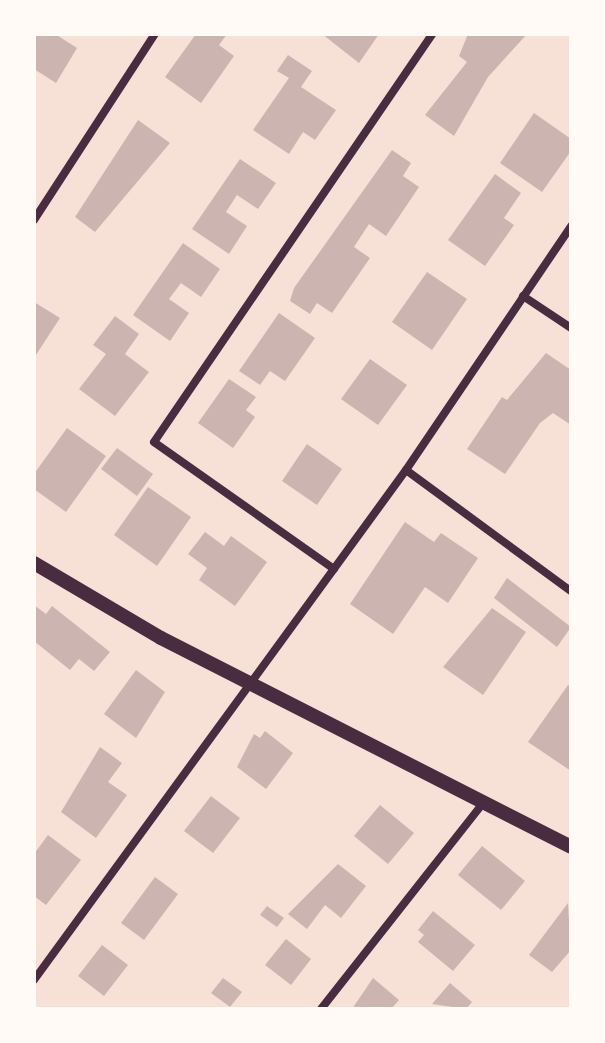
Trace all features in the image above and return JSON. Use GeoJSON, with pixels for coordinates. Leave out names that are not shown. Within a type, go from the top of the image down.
{"type":"FeatureCollection","features":[{"type":"Feature","properties":{"kind":"street"},"geometry":{"type":"LineString","coordinates":[[34,220],[155,34]]}},
{"type":"Feature","properties":{"kind":"street"},"geometry":{"type":"LineString","coordinates":[[334,569],[154,442],[432,34]]}},
{"type":"Feature","properties":{"kind":"street"},"geometry":{"type":"LineString","coordinates":[[34,980],[406,470],[571,226]]}},
{"type":"Feature","properties":{"kind":"street"},"geometry":{"type":"LineString","coordinates":[[523,296],[571,328]]}},
{"type":"Feature","properties":{"kind":"street"},"geometry":{"type":"LineString","coordinates":[[406,470],[571,591]]}},
{"type":"Feature","properties":{"kind":"street"},"geometry":{"type":"LineString","coordinates":[[34,563],[248,684],[571,847]]}},
{"type":"Feature","properties":{"kind":"street"},"geometry":{"type":"LineString","coordinates":[[321,1009],[483,803]]}},
{"type":"Feature","properties":{"kind":"building"},"geometry":{"type":"Polygon","coordinates":[[[34,34],[55,34],[77,48],[56,83],[34,69],[34,34]]]}},
{"type":"Feature","properties":{"kind":"building"},"geometry":{"type":"Polygon","coordinates":[[[196,34],[227,34],[219,45],[234,56],[201,103],[165,77],[196,34]]]}},
{"type":"Feature","properties":{"kind":"building"},"geometry":{"type":"Polygon","coordinates":[[[322,34],[379,34],[359,63],[322,34]]]}},
{"type":"Feature","properties":{"kind":"building"},"geometry":{"type":"Polygon","coordinates":[[[468,34],[527,34],[488,77],[454,136],[425,115],[467,62],[459,56],[468,34]]]}},
{"type":"Feature","properties":{"kind":"building"},"geometry":{"type":"Polygon","coordinates":[[[288,55],[312,71],[301,87],[336,110],[315,140],[303,132],[289,154],[253,130],[289,78],[277,71],[288,55]]]}},
{"type":"Feature","properties":{"kind":"building"},"geometry":{"type":"Polygon","coordinates":[[[534,113],[571,139],[571,151],[542,192],[500,163],[534,113]]]}},
{"type":"Feature","properties":{"kind":"building"},"geometry":{"type":"Polygon","coordinates":[[[138,120],[170,143],[95,232],[75,217],[138,120]]]}},
{"type":"Feature","properties":{"kind":"building"},"geometry":{"type":"Polygon","coordinates":[[[392,150],[411,163],[403,176],[419,187],[386,236],[369,224],[354,247],[370,258],[332,313],[317,303],[310,314],[290,301],[294,288],[392,150]]]}},
{"type":"Feature","properties":{"kind":"building"},"geometry":{"type":"Polygon","coordinates":[[[240,159],[276,183],[258,209],[237,195],[226,212],[247,226],[229,254],[192,229],[240,159]]]}},
{"type":"Feature","properties":{"kind":"building"},"geometry":{"type":"Polygon","coordinates":[[[495,174],[521,193],[504,218],[514,225],[485,266],[448,240],[495,174]]]}},
{"type":"Feature","properties":{"kind":"building"},"geometry":{"type":"Polygon","coordinates":[[[183,243],[220,269],[201,297],[181,283],[169,299],[189,313],[170,341],[133,315],[183,243]]]}},
{"type":"Feature","properties":{"kind":"building"},"geometry":{"type":"Polygon","coordinates":[[[427,272],[467,299],[432,350],[392,322],[427,272]]]}},
{"type":"Feature","properties":{"kind":"building"},"geometry":{"type":"Polygon","coordinates":[[[34,302],[60,318],[34,358],[34,302]]]}},
{"type":"Feature","properties":{"kind":"building"},"geometry":{"type":"Polygon","coordinates":[[[279,313],[315,338],[285,381],[270,371],[260,385],[239,371],[279,313]]]}},
{"type":"Feature","properties":{"kind":"building"},"geometry":{"type":"Polygon","coordinates":[[[115,316],[139,334],[125,354],[149,372],[115,416],[79,389],[106,354],[93,345],[115,316]]]}},
{"type":"Feature","properties":{"kind":"building"},"geometry":{"type":"Polygon","coordinates":[[[546,353],[571,370],[571,425],[553,413],[540,423],[505,474],[467,449],[502,397],[507,400],[546,353]]]}},
{"type":"Feature","properties":{"kind":"building"},"geometry":{"type":"Polygon","coordinates":[[[370,359],[407,385],[378,425],[341,399],[370,359]]]}},
{"type":"Feature","properties":{"kind":"building"},"geometry":{"type":"Polygon","coordinates":[[[229,379],[256,397],[246,410],[255,417],[233,448],[198,423],[229,379]]]}},
{"type":"Feature","properties":{"kind":"building"},"geometry":{"type":"Polygon","coordinates":[[[67,428],[106,456],[66,512],[34,489],[34,474],[67,428]]]}},
{"type":"Feature","properties":{"kind":"building"},"geometry":{"type":"Polygon","coordinates":[[[307,444],[342,469],[317,505],[282,481],[307,444]]]}},
{"type":"Feature","properties":{"kind":"building"},"geometry":{"type":"Polygon","coordinates":[[[117,448],[153,474],[137,496],[101,469],[117,448]]]}},
{"type":"Feature","properties":{"kind":"building"},"geometry":{"type":"Polygon","coordinates":[[[148,487],[191,517],[157,566],[114,535],[148,487]]]}},
{"type":"Feature","properties":{"kind":"building"},"geometry":{"type":"Polygon","coordinates":[[[405,522],[434,542],[441,533],[478,558],[448,603],[425,587],[393,634],[350,604],[405,522]]]}},
{"type":"Feature","properties":{"kind":"building"},"geometry":{"type":"Polygon","coordinates":[[[205,532],[224,546],[231,536],[267,562],[235,606],[199,580],[207,568],[188,554],[205,532]]]}},
{"type":"Feature","properties":{"kind":"building"},"geometry":{"type":"Polygon","coordinates":[[[507,578],[571,627],[557,647],[494,598],[507,578]]]}},
{"type":"Feature","properties":{"kind":"building"},"geometry":{"type":"Polygon","coordinates":[[[34,605],[46,614],[52,606],[110,652],[94,671],[79,659],[70,670],[34,641],[34,605]]]}},
{"type":"Feature","properties":{"kind":"building"},"geometry":{"type":"Polygon","coordinates":[[[492,608],[526,632],[483,695],[443,667],[492,608]]]}},
{"type":"Feature","properties":{"kind":"building"},"geometry":{"type":"Polygon","coordinates":[[[136,670],[165,692],[136,738],[104,714],[136,670]]]}},
{"type":"Feature","properties":{"kind":"building"},"geometry":{"type":"Polygon","coordinates":[[[568,685],[571,687],[571,771],[528,742],[568,685]]]}},
{"type":"Feature","properties":{"kind":"building"},"geometry":{"type":"Polygon","coordinates":[[[265,731],[293,753],[266,789],[237,767],[254,734],[260,738],[265,731]]]}},
{"type":"Feature","properties":{"kind":"building"},"geometry":{"type":"Polygon","coordinates":[[[100,747],[122,763],[108,782],[127,795],[96,838],[61,812],[100,747]]]}},
{"type":"Feature","properties":{"kind":"building"},"geometry":{"type":"Polygon","coordinates":[[[211,796],[240,818],[213,853],[184,831],[211,796]]]}},
{"type":"Feature","properties":{"kind":"building"},"geometry":{"type":"Polygon","coordinates":[[[380,805],[414,833],[388,864],[354,836],[380,805]]]}},
{"type":"Feature","properties":{"kind":"building"},"geometry":{"type":"Polygon","coordinates":[[[48,835],[81,860],[46,905],[34,896],[34,854],[48,835]]]}},
{"type":"Feature","properties":{"kind":"building"},"geometry":{"type":"Polygon","coordinates":[[[482,846],[525,881],[501,910],[458,875],[482,846]]]}},
{"type":"Feature","properties":{"kind":"building"},"geometry":{"type":"Polygon","coordinates":[[[338,864],[366,886],[341,918],[325,905],[307,929],[288,914],[338,864]]]}},
{"type":"Feature","properties":{"kind":"building"},"geometry":{"type":"Polygon","coordinates":[[[155,877],[178,894],[144,940],[121,923],[155,877]]]}},
{"type":"Feature","properties":{"kind":"building"},"geometry":{"type":"Polygon","coordinates":[[[568,903],[571,950],[552,972],[529,955],[568,903]]]}},
{"type":"Feature","properties":{"kind":"building"},"geometry":{"type":"Polygon","coordinates":[[[267,906],[284,918],[277,927],[260,915],[267,906]]]}},
{"type":"Feature","properties":{"kind":"building"},"geometry":{"type":"Polygon","coordinates":[[[433,911],[475,945],[453,971],[418,942],[424,935],[418,930],[433,911]]]}},
{"type":"Feature","properties":{"kind":"building"},"geometry":{"type":"Polygon","coordinates":[[[286,939],[311,959],[291,985],[265,965],[286,939]]]}},
{"type":"Feature","properties":{"kind":"building"},"geometry":{"type":"Polygon","coordinates":[[[102,945],[128,965],[104,996],[78,976],[102,945]]]}},
{"type":"Feature","properties":{"kind":"building"},"geometry":{"type":"Polygon","coordinates":[[[223,978],[242,992],[230,1007],[211,993],[223,978]]]}},
{"type":"Feature","properties":{"kind":"building"},"geometry":{"type":"Polygon","coordinates":[[[373,978],[399,1000],[391,1009],[352,1009],[373,978]]]}},
{"type":"Feature","properties":{"kind":"building"},"geometry":{"type":"Polygon","coordinates":[[[450,983],[472,1002],[466,1009],[432,1004],[450,983]]]}}]}
